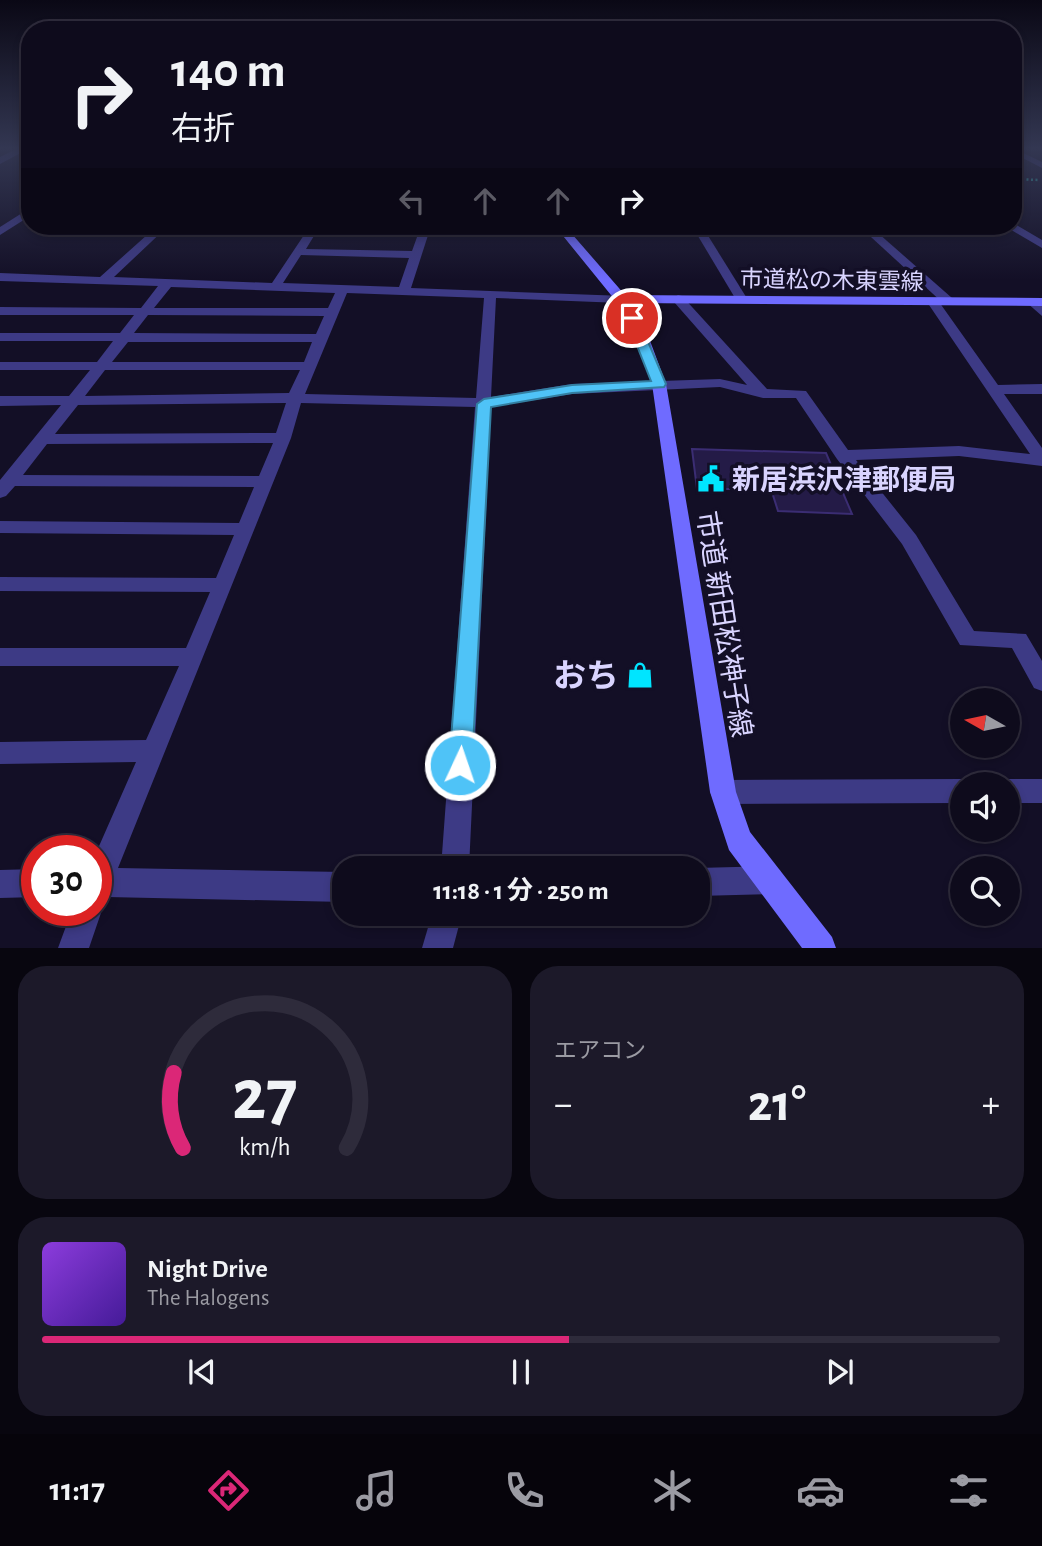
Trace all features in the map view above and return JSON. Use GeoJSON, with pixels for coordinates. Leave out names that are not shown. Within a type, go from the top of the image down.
{"type":"FeatureCollection","features":[{"type":"Feature","properties":{"kind":"street"},"geometry":{"type":"LineString","coordinates":[[0,232],[21,217]]}},
{"type":"Feature","properties":{"kind":"street"},"geometry":{"type":"LineString","coordinates":[[1022,233],[1042,246]]}},
{"type":"Feature","properties":{"kind":"street"},"geometry":{"type":"LineString","coordinates":[[104,280],[153,235]]}},
{"type":"Feature","properties":{"kind":"street"},"geometry":{"type":"LineString","coordinates":[[275,287],[309,235]]}},
{"type":"Feature","properties":{"kind":"street"},"geometry":{"type":"LineString","coordinates":[[404,291],[423,235]]}},
{"type":"Feature","properties":{"kind":"street","name":"市道 新田松神子線"},"geometry":{"type":"LineString","coordinates":[[568,235],[621,299],[642,338],[659,384],[723,792],[739,840],[821,947]]}},
{"type":"Feature","properties":{"kind":"street"},"geometry":{"type":"LineString","coordinates":[[702,235],[742,300]]}},
{"type":"Feature","properties":{"kind":"street"},"geometry":{"type":"LineString","coordinates":[[873,235],[940,301],[993,390],[1042,460]]}},
{"type":"Feature","properties":{"kind":"street"},"geometry":{"type":"LineString","coordinates":[[298,253],[416,255]]}},
{"type":"Feature","properties":{"kind":"street"},"geometry":{"type":"LineString","coordinates":[[0,277],[621,299]]}},
{"type":"Feature","properties":{"kind":"street"},"geometry":{"type":"LineString","coordinates":[[5,486],[168,282]]}},
{"type":"Feature","properties":{"kind":"street"},"geometry":{"type":"LineString","coordinates":[[112,848],[194,657],[283,438],[295,398],[342,290]]}},
{"type":"Feature","properties":{"kind":"street"},"geometry":{"type":"LineString","coordinates":[[456,856],[490,295]]}},
{"type":"Feature","properties":{"kind":"street","name":"市道松の木東雲線"},"geometry":{"type":"LineString","coordinates":[[621,299],[940,301],[1039,306]]}},
{"type":"Feature","properties":{"kind":"street"},"geometry":{"type":"LineString","coordinates":[[678,299],[763,393]]}},
{"type":"Feature","properties":{"kind":"street"},"geometry":{"type":"LineString","coordinates":[[0,312],[331,312]]}},
{"type":"Feature","properties":{"kind":"street"},"geometry":{"type":"LineString","coordinates":[[0,337],[320,338]]}},
{"type":"Feature","properties":{"kind":"street"},"geometry":{"type":"LineString","coordinates":[[0,366],[308,366]]}},
{"type":"Feature","properties":{"kind":"street"},"geometry":{"type":"LineString","coordinates":[[0,401],[295,398],[484,404],[572,389],[729,383],[763,393],[801,394],[843,456],[909,540],[968,639],[1018,640],[1042,681]]}},
{"type":"Feature","properties":{"kind":"street"},"geometry":{"type":"LineString","coordinates":[[993,390],[1042,390]]}},
{"type":"Feature","properties":{"kind":"street"},"geometry":{"type":"LineString","coordinates":[[42,439],[283,438]]}},
{"type":"Feature","properties":{"kind":"street"},"geometry":{"type":"LineString","coordinates":[[843,456],[959,452],[1042,460]]}},
{"type":"Feature","properties":{"kind":"street"},"geometry":{"type":"LineString","coordinates":[[5,486],[264,482]]}},
{"type":"Feature","properties":{"kind":"street"},"geometry":{"type":"LineString","coordinates":[[0,527],[244,529]]}},
{"type":"Feature","properties":{"kind":"street"},"geometry":{"type":"LineString","coordinates":[[0,584],[222,585]]}},
{"type":"Feature","properties":{"kind":"street"},"geometry":{"type":"LineString","coordinates":[[0,657],[194,657]]}},
{"type":"Feature","properties":{"kind":"street"},"geometry":{"type":"LineString","coordinates":[[0,753],[153,751]]}},
{"type":"Feature","properties":{"kind":"street"},"geometry":{"type":"LineString","coordinates":[[723,792],[950,791]]}},
{"type":"Feature","properties":{"kind":"street"},"geometry":{"type":"LineString","coordinates":[[1020,791],[1042,791]]}},
{"type":"Feature","properties":{"kind":"street"},"geometry":{"type":"LineString","coordinates":[[710,882],[770,880]]}},
{"type":"Feature","properties":{"kind":"street"},"geometry":{"type":"LineString","coordinates":[[0,884],[21,883]]}},
{"type":"Feature","properties":{"kind":"street"},"geometry":{"type":"LineString","coordinates":[[112,883],[332,887]]}},
{"type":"Feature","properties":{"kind":"street"},"geometry":{"type":"LineString","coordinates":[[73,947],[81,926]]}},
{"type":"Feature","properties":{"kind":"street"},"geometry":{"type":"LineString","coordinates":[[437,947],[443,926]]}},
{"type":"Feature","properties":{"kind":"building"},"geometry":{"type":"Polygon","coordinates":[[[692,449],[826,453],[852,514],[778,511],[771,489],[697,489],[692,449]]]}},
{"type":"Feature","properties":{"kind":"place","name":"新居浜沢津郵便局"},"geometry":{"type":"Point","coordinates":[711,479]}},
{"type":"Feature","properties":{"kind":"place","name":"おち"},"geometry":{"type":"Point","coordinates":[640,675]}},
{"type":"Feature","properties":{"kind":"route"},"geometry":{"type":"LineString","coordinates":[[460,765],[484,404],[506,398],[572,389],[659,384],[632,318]]}}]}
